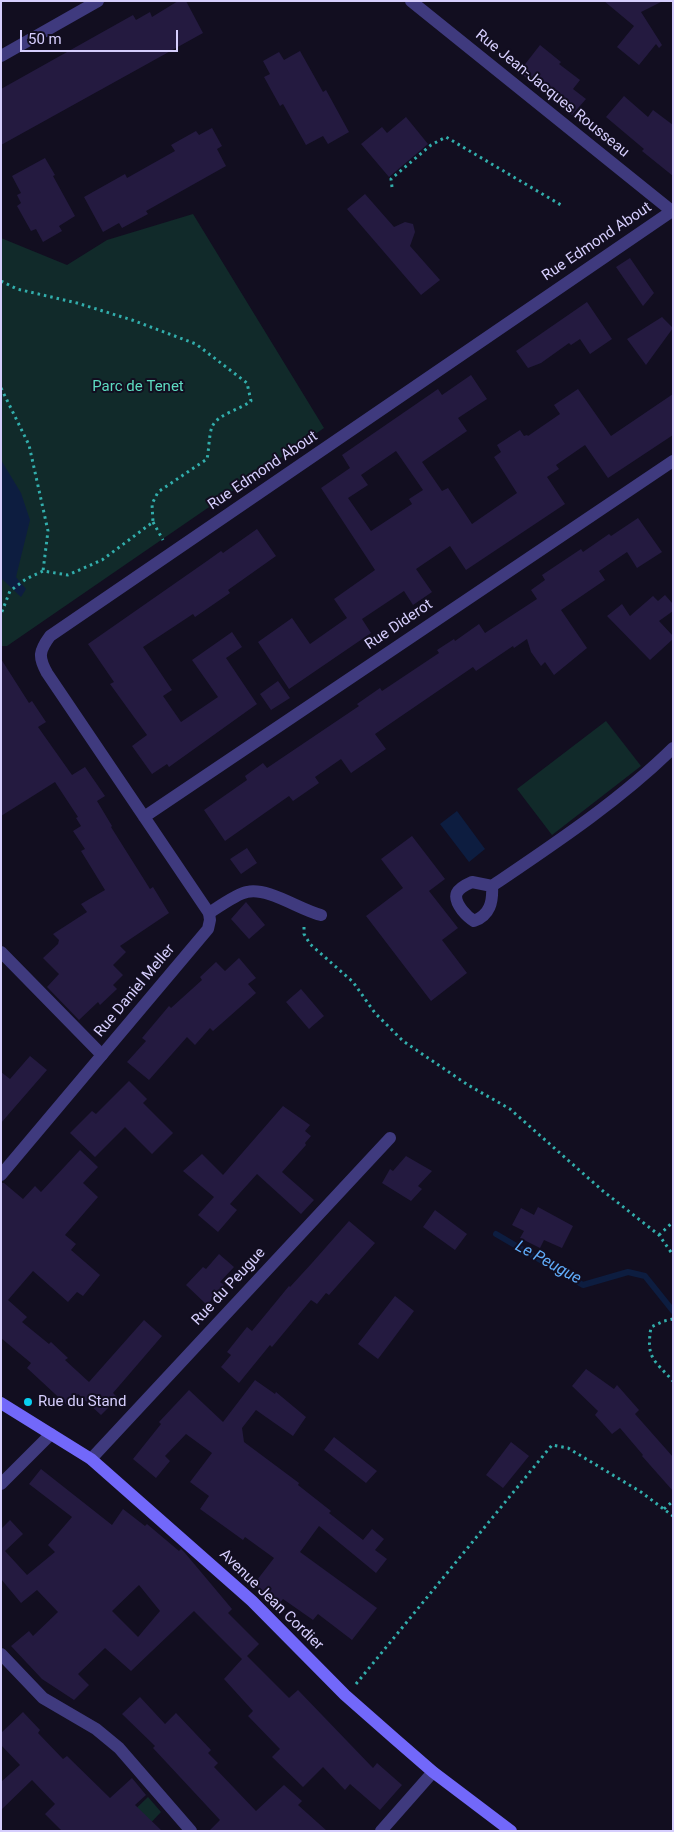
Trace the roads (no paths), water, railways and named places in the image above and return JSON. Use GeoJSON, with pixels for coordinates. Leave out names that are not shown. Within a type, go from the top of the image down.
{"type":"FeatureCollection","features":[{"type":"Feature","properties":{"kind":"street"},"geometry":{"type":"LineString","coordinates":[[1,56],[98,1]]}},
{"type":"Feature","properties":{"kind":"street","name":"Rue Jean-Jacques Rousseau"},"geometry":{"type":"LineString","coordinates":[[411,1],[672,212]]}},
{"type":"Feature","properties":{"kind":"street","name":"Rue Edmond About"},"geometry":{"type":"LineString","coordinates":[[144,817],[41,662],[41,648],[50,636],[672,212]]}},
{"type":"Feature","properties":{"kind":"street","name":"Rue Diderot"},"geometry":{"type":"LineString","coordinates":[[144,817],[673,461]]}},
{"type":"Feature","properties":{"kind":"street"},"geometry":{"type":"LineString","coordinates":[[492,886],[565,836],[650,770],[673,748]]}},
{"type":"Feature","properties":{"kind":"street"},"geometry":{"type":"LineString","coordinates":[[144,817],[209,913],[246,892],[258,892],[289,901],[314,914]]}},
{"type":"Feature","properties":{"kind":"street","name":"Rue Daniel Meller"},"geometry":{"type":"LineString","coordinates":[[1,1175],[208,929],[209,913]]}},
{"type":"Feature","properties":{"kind":"street"},"geometry":{"type":"LineString","coordinates":[[1,952],[102,1055]]}},
{"type":"Feature","properties":{"kind":"street","name":"Rue du Peugue"},"geometry":{"type":"LineString","coordinates":[[91,1459],[390,1138]]}},
{"type":"Feature","properties":{"kind":"street","name":"Avenue Jean Cordier"},"geometry":{"type":"LineString","coordinates":[[1,1403],[91,1459],[252,1601],[346,1695],[433,1772],[511,1831]]}},
{"type":"Feature","properties":{"kind":"street"},"geometry":{"type":"LineString","coordinates":[[1,1484],[51,1434]]}},
{"type":"Feature","properties":{"kind":"street"},"geometry":{"type":"LineString","coordinates":[[1,1654],[43,1698],[96,1728],[119,1748],[191,1831]]}},
{"type":"Feature","properties":{"kind":"street"},"geometry":{"type":"LineString","coordinates":[[380,1831],[433,1772]]}},
{"type":"Feature","properties":{"kind":"water"},"geometry":{"type":"Polygon","coordinates":[[[1,460],[21,493],[30,520],[16,577],[26,589],[21,597],[1,578],[1,460]]]}},
{"type":"Feature","properties":{"kind":"water"},"geometry":{"type":"Polygon","coordinates":[[[457,811],[485,849],[469,862],[440,824],[457,811]]]}},
{"type":"Feature","properties":{"kind":"waterway","name":"Le Peugue"},"geometry":{"type":"LineString","coordinates":[[496,1234],[583,1285],[628,1272],[645,1276],[673,1311]]}},
{"type":"Feature","properties":{"kind":"place","name":"Rue du Stand"},"geometry":{"type":"Point","coordinates":[28,1402]}},
{"type":"Feature","properties":{"kind":"park label","name":"Parc de Tenet"},"geometry":{"type":"Point","coordinates":[138,387]}}]}
